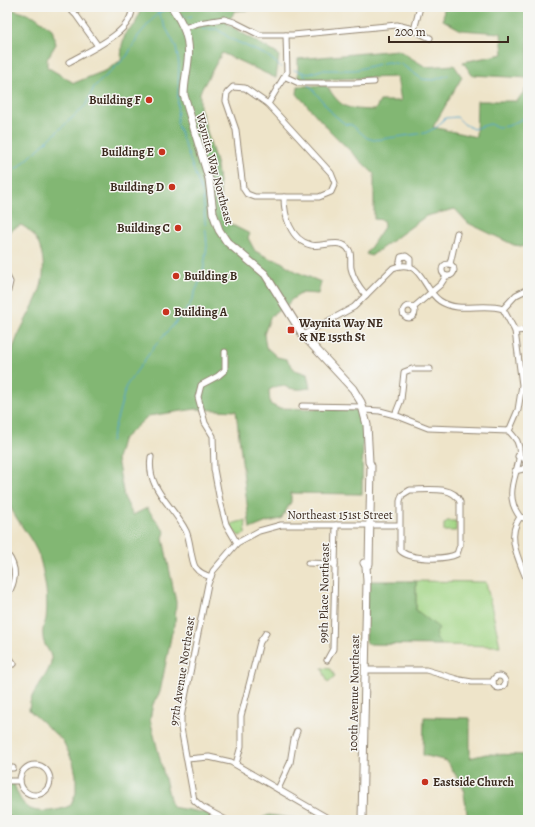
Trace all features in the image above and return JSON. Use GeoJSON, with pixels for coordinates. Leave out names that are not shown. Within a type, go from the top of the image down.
{"type":"FeatureCollection","features":[{"type":"Feature","properties":{"kind":"main road","name":"Waynita Way Northeast"},"geometry":{"type":"LineString","coordinates":[[172,7],[188,36],[189,48],[184,83],[184,95],[209,179],[214,219],[227,242],[265,274],[303,335]]}},
{"type":"Feature","properties":{"kind":"main road","name":"100th Avenue Northeast"},"geometry":{"type":"LineString","coordinates":[[303,335],[353,389],[363,409],[368,436],[369,462],[371,466],[368,525],[364,563],[366,566],[362,820]]}},
{"type":"Feature","properties":{"kind":"main road"},"geometry":{"type":"LineString","coordinates":[[7,818],[12,820]]}},
{"type":"Feature","properties":{"kind":"street"},"geometry":{"type":"LineString","coordinates":[[68,7],[76,15],[98,46]]}},
{"type":"Feature","properties":{"kind":"street"},"geometry":{"type":"LineString","coordinates":[[69,62],[98,46],[124,28],[132,15],[132,7]]}},
{"type":"Feature","properties":{"kind":"street"},"geometry":{"type":"LineString","coordinates":[[414,30],[420,7]]}},
{"type":"Feature","properties":{"kind":"street"},"geometry":{"type":"LineString","coordinates":[[184,28],[199,23],[224,20],[234,22],[260,35],[286,35],[391,24],[414,30],[430,38]]}},
{"type":"Feature","properties":{"kind":"street"},"geometry":{"type":"LineString","coordinates":[[268,104],[286,77],[288,66],[286,35]]}},
{"type":"Feature","properties":{"kind":"street"},"geometry":{"type":"LineString","coordinates":[[286,77],[299,83],[374,82]]}},
{"type":"Feature","properties":{"kind":"street"},"geometry":{"type":"LineString","coordinates":[[235,87],[245,88],[268,104],[315,153],[331,173],[334,180],[334,186],[331,192],[324,197],[254,197],[246,194],[243,188],[236,130],[226,101],[229,90],[235,87]]}},
{"type":"Feature","properties":{"kind":"street"},"geometry":{"type":"LineString","coordinates":[[284,197],[285,216],[298,238],[312,246],[337,244],[344,245],[349,250],[353,277],[366,295]]}},
{"type":"Feature","properties":{"kind":"street"},"geometry":{"type":"LineString","coordinates":[[413,308],[431,293],[446,276],[452,274],[454,271],[450,264],[457,233]]}},
{"type":"Feature","properties":{"kind":"street"},"geometry":{"type":"LineString","coordinates":[[399,266],[401,257],[406,256],[410,259],[410,267]]}},
{"type":"Feature","properties":{"kind":"street"},"geometry":{"type":"LineString","coordinates":[[446,276],[442,272],[442,268],[444,264],[450,264]]}},
{"type":"Feature","properties":{"kind":"street"},"geometry":{"type":"LineString","coordinates":[[303,335],[354,307],[393,268],[399,266],[410,267],[419,273],[431,293],[439,300],[453,307],[487,306],[504,308]]}},
{"type":"Feature","properties":{"kind":"street"},"geometry":{"type":"LineString","coordinates":[[7,276],[10,282],[7,295]]}},
{"type":"Feature","properties":{"kind":"street"},"geometry":{"type":"LineString","coordinates":[[504,308],[516,295],[528,289]]}},
{"type":"Feature","properties":{"kind":"street"},"geometry":{"type":"LineString","coordinates":[[504,308],[515,331],[522,385],[518,410],[509,431]]}},
{"type":"Feature","properties":{"kind":"street"},"geometry":{"type":"LineString","coordinates":[[515,331],[528,330]]}},
{"type":"Feature","properties":{"kind":"street"},"geometry":{"type":"LineString","coordinates":[[225,352],[225,370],[218,376],[201,385],[198,397],[205,423],[213,436],[214,469],[223,513],[236,543]]}},
{"type":"Feature","properties":{"kind":"street"},"geometry":{"type":"LineString","coordinates":[[395,415],[401,400],[404,372],[412,369],[430,369]]}},
{"type":"Feature","properties":{"kind":"street"},"geometry":{"type":"LineString","coordinates":[[521,369],[528,369]]}},
{"type":"Feature","properties":{"kind":"street"},"geometry":{"type":"LineString","coordinates":[[302,406],[380,411],[395,415],[428,428],[509,431],[517,441],[518,456],[511,502],[520,518]]}},
{"type":"Feature","properties":{"kind":"street"},"geometry":{"type":"LineString","coordinates":[[515,471],[523,469],[527,465],[524,458],[518,456]]}},
{"type":"Feature","properties":{"kind":"street"},"geometry":{"type":"LineString","coordinates":[[151,457],[150,467],[153,481],[185,529],[196,567],[202,574],[211,577]]}},
{"type":"Feature","properties":{"kind":"street"},"geometry":{"type":"LineString","coordinates":[[410,490],[448,491],[455,494],[460,502],[460,545],[457,554],[449,558],[410,557],[403,553],[398,545],[399,525],[400,501],[404,492],[410,490]]}},
{"type":"Feature","properties":{"kind":"street"},"geometry":{"type":"LineString","coordinates":[[520,518],[528,519]]}},
{"type":"Feature","properties":{"kind":"street"},"geometry":{"type":"LineString","coordinates":[[520,518],[514,525],[513,538],[528,583]]}},
{"type":"Feature","properties":{"kind":"street","name":"Northeast 151st Street"},"geometry":{"type":"LineString","coordinates":[[236,543],[258,531],[282,525],[399,525]]}},
{"type":"Feature","properties":{"kind":"street","name":"99th Place Northeast"},"geometry":{"type":"LineString","coordinates":[[327,660],[333,649],[336,525]]}},
{"type":"Feature","properties":{"kind":"street","name":"97th Avenue Northeast"},"geometry":{"type":"LineString","coordinates":[[226,820],[202,807],[194,800],[182,734],[181,717],[204,596],[211,577],[222,559],[236,543]]}},
{"type":"Feature","properties":{"kind":"street"},"geometry":{"type":"LineString","coordinates":[[7,554],[13,562],[15,576],[7,596]]}},
{"type":"Feature","properties":{"kind":"street"},"geometry":{"type":"LineString","coordinates":[[308,563],[335,564]]}},
{"type":"Feature","properties":{"kind":"street"},"geometry":{"type":"LineString","coordinates":[[236,764],[241,746],[241,716],[260,642],[266,633]]}},
{"type":"Feature","properties":{"kind":"street"},"geometry":{"type":"LineString","coordinates":[[7,654],[14,664]]}},
{"type":"Feature","properties":{"kind":"street"},"geometry":{"type":"LineString","coordinates":[[365,670],[426,670],[460,680],[472,682],[493,682]]}},
{"type":"Feature","properties":{"kind":"street"},"geometry":{"type":"LineString","coordinates":[[278,789],[290,763],[294,739],[297,731]]}},
{"type":"Feature","properties":{"kind":"street"},"geometry":{"type":"LineString","coordinates":[[187,759],[208,756],[224,759],[236,764],[331,820]]}},
{"type":"Feature","properties":{"kind":"street"},"geometry":{"type":"LineString","coordinates":[[34,765],[45,769],[50,779],[46,790],[36,795],[25,791],[20,781],[24,770],[34,765]]}},
{"type":"Feature","properties":{"kind":"street"},"geometry":{"type":"LineString","coordinates":[[7,781],[20,781]]}},
{"type":"Feature","properties":{"kind":"green space"},"geometry":{"type":"Polygon","coordinates":[[[144,7],[285,7],[235,11],[227,24],[279,55],[276,78],[222,53],[200,92],[200,107],[217,166],[222,206],[230,224],[250,234],[248,238],[255,251],[271,259],[278,260],[297,272],[321,282],[318,294],[302,293],[291,300],[285,308],[275,312],[270,318],[264,334],[266,347],[277,357],[286,359],[295,370],[307,374],[310,388],[292,389],[281,386],[274,387],[269,390],[270,404],[278,408],[357,410],[363,431],[362,494],[291,493],[291,502],[281,519],[267,522],[250,529],[236,411],[196,409],[148,416],[122,440],[117,459],[124,497],[133,515],[147,508],[165,532],[163,538],[176,602],[175,625],[172,632],[160,692],[153,704],[150,719],[172,807],[206,813],[218,820],[11,820],[7,818],[7,781],[13,781],[20,798],[30,809],[48,811],[61,809],[71,805],[76,793],[76,775],[73,762],[63,741],[29,710],[32,697],[46,674],[51,662],[51,655],[43,641],[43,628],[46,619],[46,589],[39,555],[14,514],[8,502],[6,490],[7,433],[11,418],[8,378],[9,367],[13,347],[38,295],[43,276],[40,246],[29,231],[21,225],[11,230],[7,237],[7,8],[34,16],[52,29],[56,44],[47,59],[47,67],[74,83],[107,70],[121,60],[122,45],[126,32],[135,25],[139,13],[144,7]]]}},
{"type":"Feature","properties":{"kind":"green space"},"geometry":{"type":"Polygon","coordinates":[[[444,7],[528,7],[528,78],[472,75],[463,62],[503,54],[501,33],[461,30],[443,20],[444,7]]]}},
{"type":"Feature","properties":{"kind":"green space"},"geometry":{"type":"Polygon","coordinates":[[[398,50],[426,67],[454,65],[462,77],[433,127],[476,137],[477,101],[517,101],[528,86],[528,247],[514,245],[468,223],[455,209],[426,216],[371,256],[366,254],[384,227],[383,220],[374,219],[374,174],[331,132],[297,94],[298,86],[327,86],[337,100],[346,107],[375,110],[380,101],[401,101],[397,77],[298,80],[298,59],[398,50]]]}},
{"type":"Feature","properties":{"kind":"green space"},"geometry":{"type":"Polygon","coordinates":[[[246,520],[245,534],[239,536],[233,530],[231,524],[246,520]]]}},
{"type":"Feature","properties":{"kind":"green space"},"geometry":{"type":"Polygon","coordinates":[[[447,521],[456,521],[456,531],[444,531],[444,524],[447,521]]]}},
{"type":"Feature","properties":{"kind":"green space"},"geometry":{"type":"Polygon","coordinates":[[[367,581],[416,581],[416,610],[439,628],[436,635],[441,645],[366,644],[367,581]]]}},
{"type":"Feature","properties":{"kind":"green space"},"geometry":{"type":"Polygon","coordinates":[[[416,581],[486,582],[500,646],[441,645],[436,641],[436,631],[416,610],[416,581]]]}},
{"type":"Feature","properties":{"kind":"green space"},"geometry":{"type":"Polygon","coordinates":[[[322,668],[331,669],[335,677],[328,683],[322,668]]]}},
{"type":"Feature","properties":{"kind":"green space"},"geometry":{"type":"Polygon","coordinates":[[[424,717],[470,718],[470,758],[486,754],[528,755],[528,820],[468,820],[463,787],[447,761],[423,755],[424,717]]]}},
{"type":"Feature","properties":{"kind":"green space"},"geometry":{"type":"Polygon","coordinates":[[[269,815],[308,820],[257,820],[269,815]]]}},
{"type":"Feature","properties":{"kind":"waterway"},"geometry":{"type":"LineString","coordinates":[[7,172],[19,167],[86,105],[94,87],[127,56],[138,36],[158,13],[165,10]]}},
{"type":"Feature","properties":{"kind":"waterway"},"geometry":{"type":"LineString","coordinates":[[111,441],[126,386],[154,347],[189,307],[203,273],[207,246],[203,196],[177,123],[179,64],[176,47],[158,13]]}},
{"type":"Feature","properties":{"kind":"waterway"},"geometry":{"type":"LineString","coordinates":[[184,15],[185,18],[192,16]]}},
{"type":"Feature","properties":{"kind":"waterway"},"geometry":{"type":"LineString","coordinates":[[202,29],[217,29],[231,39],[268,56],[281,67]]}},
{"type":"Feature","properties":{"kind":"waterway"},"geometry":{"type":"LineString","coordinates":[[294,70],[309,74],[321,70],[355,70],[387,62],[401,64],[422,79],[434,80],[448,75]]}},
{"type":"Feature","properties":{"kind":"waterway"},"geometry":{"type":"LineString","coordinates":[[302,72],[307,80]]}},
{"type":"Feature","properties":{"kind":"waterway"},"geometry":{"type":"LineString","coordinates":[[309,85],[333,114],[345,124],[352,125],[367,138],[374,140],[425,133],[437,127],[445,118],[457,117],[464,124],[473,129],[490,124],[498,127],[508,126],[528,116]]}},
{"type":"Feature","properties":{"kind":"place","name":"Building F"},"geometry":{"type":"Point","coordinates":[149,100]}},
{"type":"Feature","properties":{"kind":"place","name":"Building E"},"geometry":{"type":"Point","coordinates":[162,152]}},
{"type":"Feature","properties":{"kind":"place","name":"Building D"},"geometry":{"type":"Point","coordinates":[172,187]}},
{"type":"Feature","properties":{"kind":"place","name":"Building C"},"geometry":{"type":"Point","coordinates":[178,228]}},
{"type":"Feature","properties":{"kind":"place","name":"Building B"},"geometry":{"type":"Point","coordinates":[176,276]}},
{"type":"Feature","properties":{"kind":"place","name":"Building A"},"geometry":{"type":"Point","coordinates":[166,312]}},
{"type":"Feature","properties":{"kind":"place","name":"Waynita Way NE & NE 155th St"},"geometry":{"type":"Point","coordinates":[291,330]}},
{"type":"Feature","properties":{"kind":"place","name":"Eastside Church"},"geometry":{"type":"Point","coordinates":[425,782]}}]}
